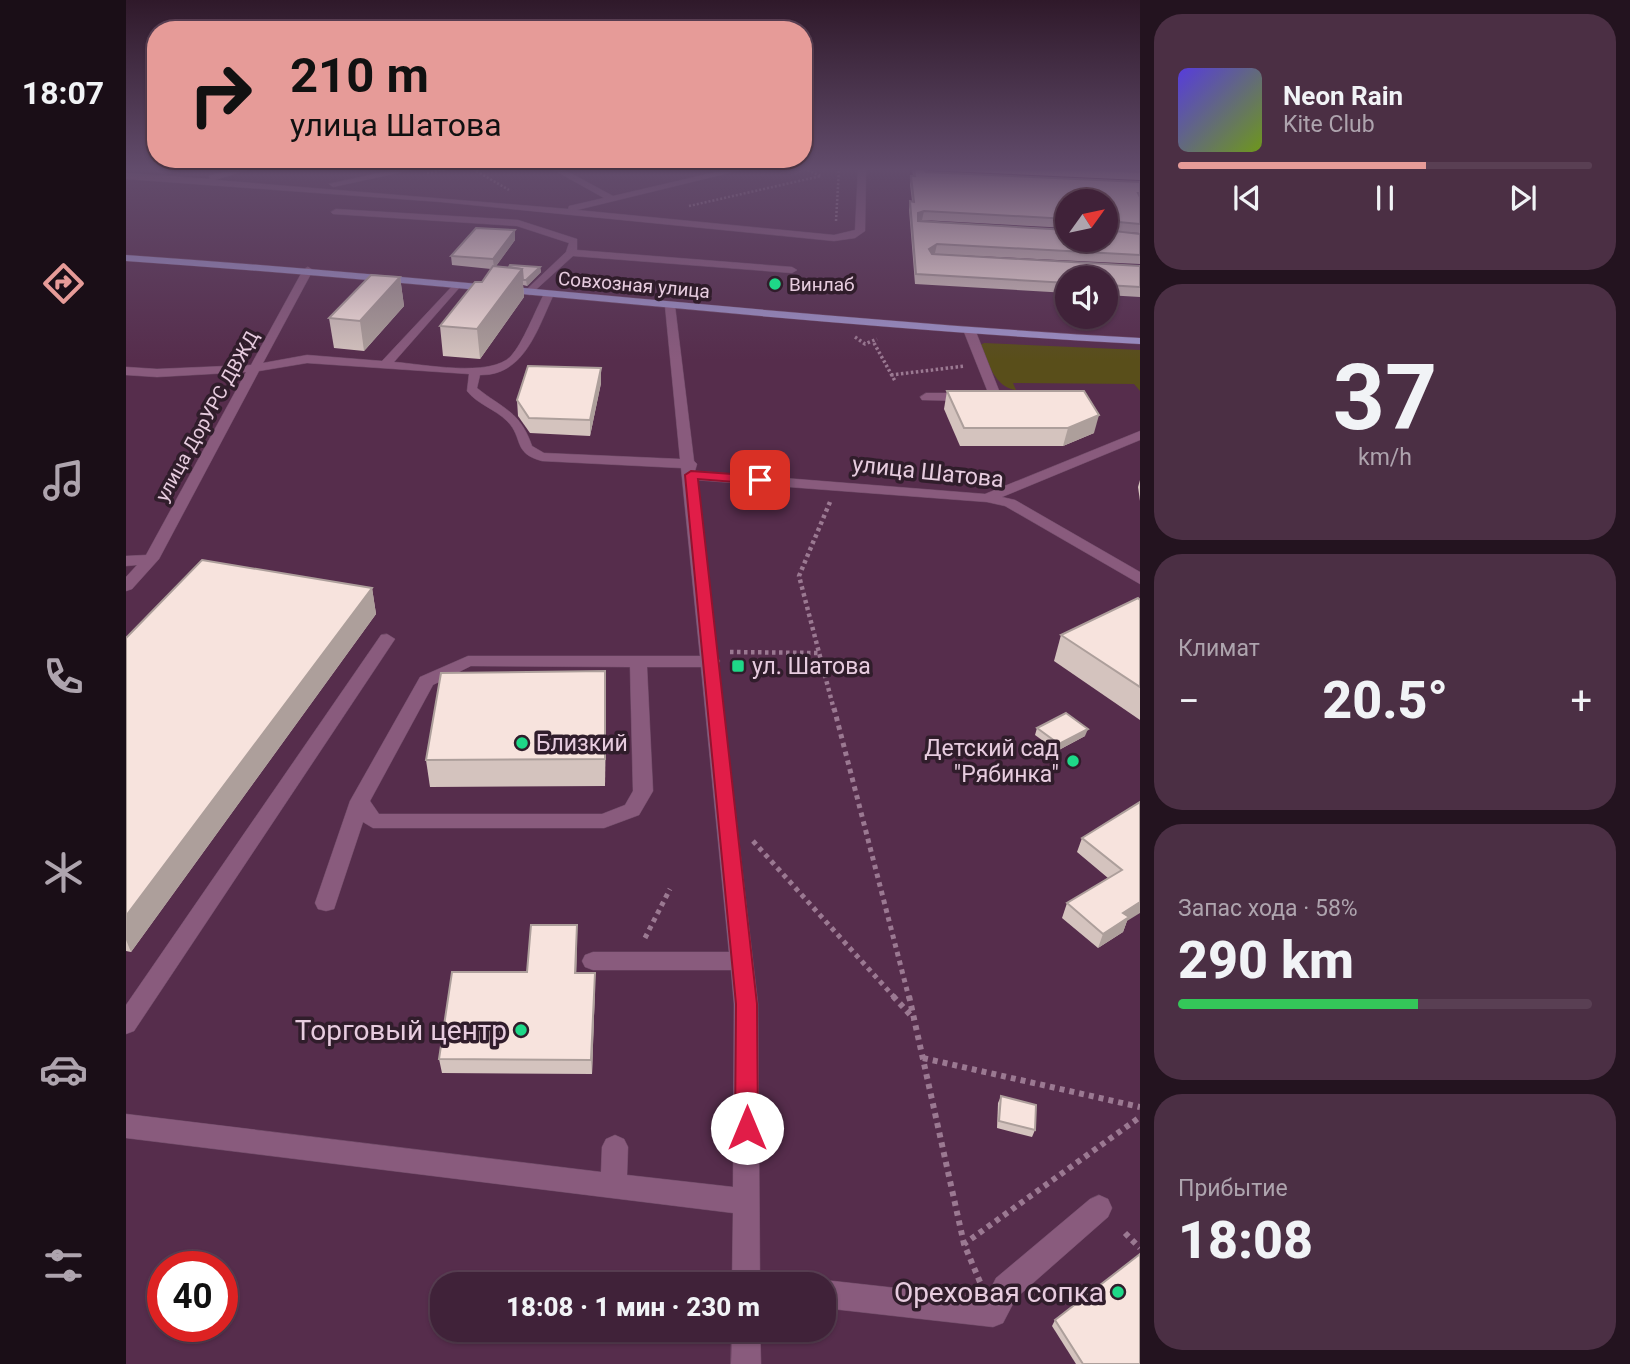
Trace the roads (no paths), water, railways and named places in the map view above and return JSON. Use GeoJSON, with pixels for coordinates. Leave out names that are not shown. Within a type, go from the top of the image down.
{"type":"FeatureCollection","features":[{"type":"Feature","properties":{"kind":"main road","name":"Совхозная улица"},"geometry":{"type":"LineString","coordinates":[[126,258],[308,270],[970,332],[1140,341]]}},
{"type":"Feature","properties":{"kind":"street"},"geometry":{"type":"LineString","coordinates":[[530,292],[570,254],[574,241],[548,233]]}},
{"type":"Feature","properties":{"kind":"street"},"geometry":{"type":"LineString","coordinates":[[781,233],[834,238],[857,233]]}},
{"type":"Feature","properties":{"kind":"street"},"geometry":{"type":"LineString","coordinates":[[570,254],[792,270]]}},
{"type":"Feature","properties":{"kind":"street","name":"улица ДорУРС ДВЖД"},"geometry":{"type":"LineString","coordinates":[[126,586],[151,559],[308,270]]}},
{"type":"Feature","properties":{"kind":"street"},"geometry":{"type":"LineString","coordinates":[[384,366],[456,285]]}},
{"type":"Feature","properties":{"kind":"street"},"geometry":{"type":"LineString","coordinates":[[126,371],[157,373],[256,368],[307,359],[475,373],[505,366],[516,358],[548,294]]}},
{"type":"Feature","properties":{"kind":"street"},"geometry":{"type":"LineString","coordinates":[[670,306],[690,469],[720,663],[747,1004],[746,1272]]}},
{"type":"Feature","properties":{"kind":"street"},"geometry":{"type":"LineString","coordinates":[[970,332],[995,397]]}},
{"type":"Feature","properties":{"kind":"street","name":"улица Шатова"},"geometry":{"type":"LineString","coordinates":[[475,373],[471,388],[518,425],[525,449],[531,454],[987,498],[1010,503],[1140,579]]}},
{"type":"Feature","properties":{"kind":"street"},"geometry":{"type":"LineString","coordinates":[[926,397],[1033,397]]}},
{"type":"Feature","properties":{"kind":"street"},"geometry":{"type":"LineString","coordinates":[[987,498],[1140,435]]}},
{"type":"Feature","properties":{"kind":"street"},"geometry":{"type":"LineString","coordinates":[[126,561],[151,559]]}},
{"type":"Feature","properties":{"kind":"street"},"geometry":{"type":"LineString","coordinates":[[126,1024],[387,639]]}},
{"type":"Feature","properties":{"kind":"street"},"geometry":{"type":"LineString","coordinates":[[326,903],[359,802],[426,681],[468,661],[720,663]]}},
{"type":"Feature","properties":{"kind":"street"},"geometry":{"type":"LineString","coordinates":[[359,802],[373,821],[604,821],[632,810],[643,791],[638,662]]}},
{"type":"Feature","properties":{"kind":"street"},"geometry":{"type":"LineString","coordinates":[[593,961],[742,961]]}},
{"type":"Feature","properties":{"kind":"street"},"geometry":{"type":"LineString","coordinates":[[126,1126],[747,1202]]}},
{"type":"Feature","properties":{"kind":"street"},"geometry":{"type":"LineString","coordinates":[[614,1186],[615,1147]]}},
{"type":"Feature","properties":{"kind":"street"},"geometry":{"type":"LineString","coordinates":[[836,1295],[993,1313],[1006,1288],[1099,1208]]}},
{"type":"Feature","properties":{"kind":"street"},"geometry":{"type":"LineString","coordinates":[[746,1342],[746,1364]]}},
{"type":"Feature","properties":{"kind":"place","name":"Винлаб"},"geometry":{"type":"Point","coordinates":[775,284]}},
{"type":"Feature","properties":{"kind":"place","name":"ул. Шатова"},"geometry":{"type":"Point","coordinates":[738,666]}},
{"type":"Feature","properties":{"kind":"place","name":"Близкий"},"geometry":{"type":"Point","coordinates":[522,743]}},
{"type":"Feature","properties":{"kind":"place","name":"Детский сад \"Рябинка\""},"geometry":{"type":"Point","coordinates":[1073,761]}},
{"type":"Feature","properties":{"kind":"place","name":"Торговый центр"},"geometry":{"type":"Point","coordinates":[521,1030]}},
{"type":"Feature","properties":{"kind":"place","name":"Ореховая сопка"},"geometry":{"type":"Point","coordinates":[1118,1292]}}]}
